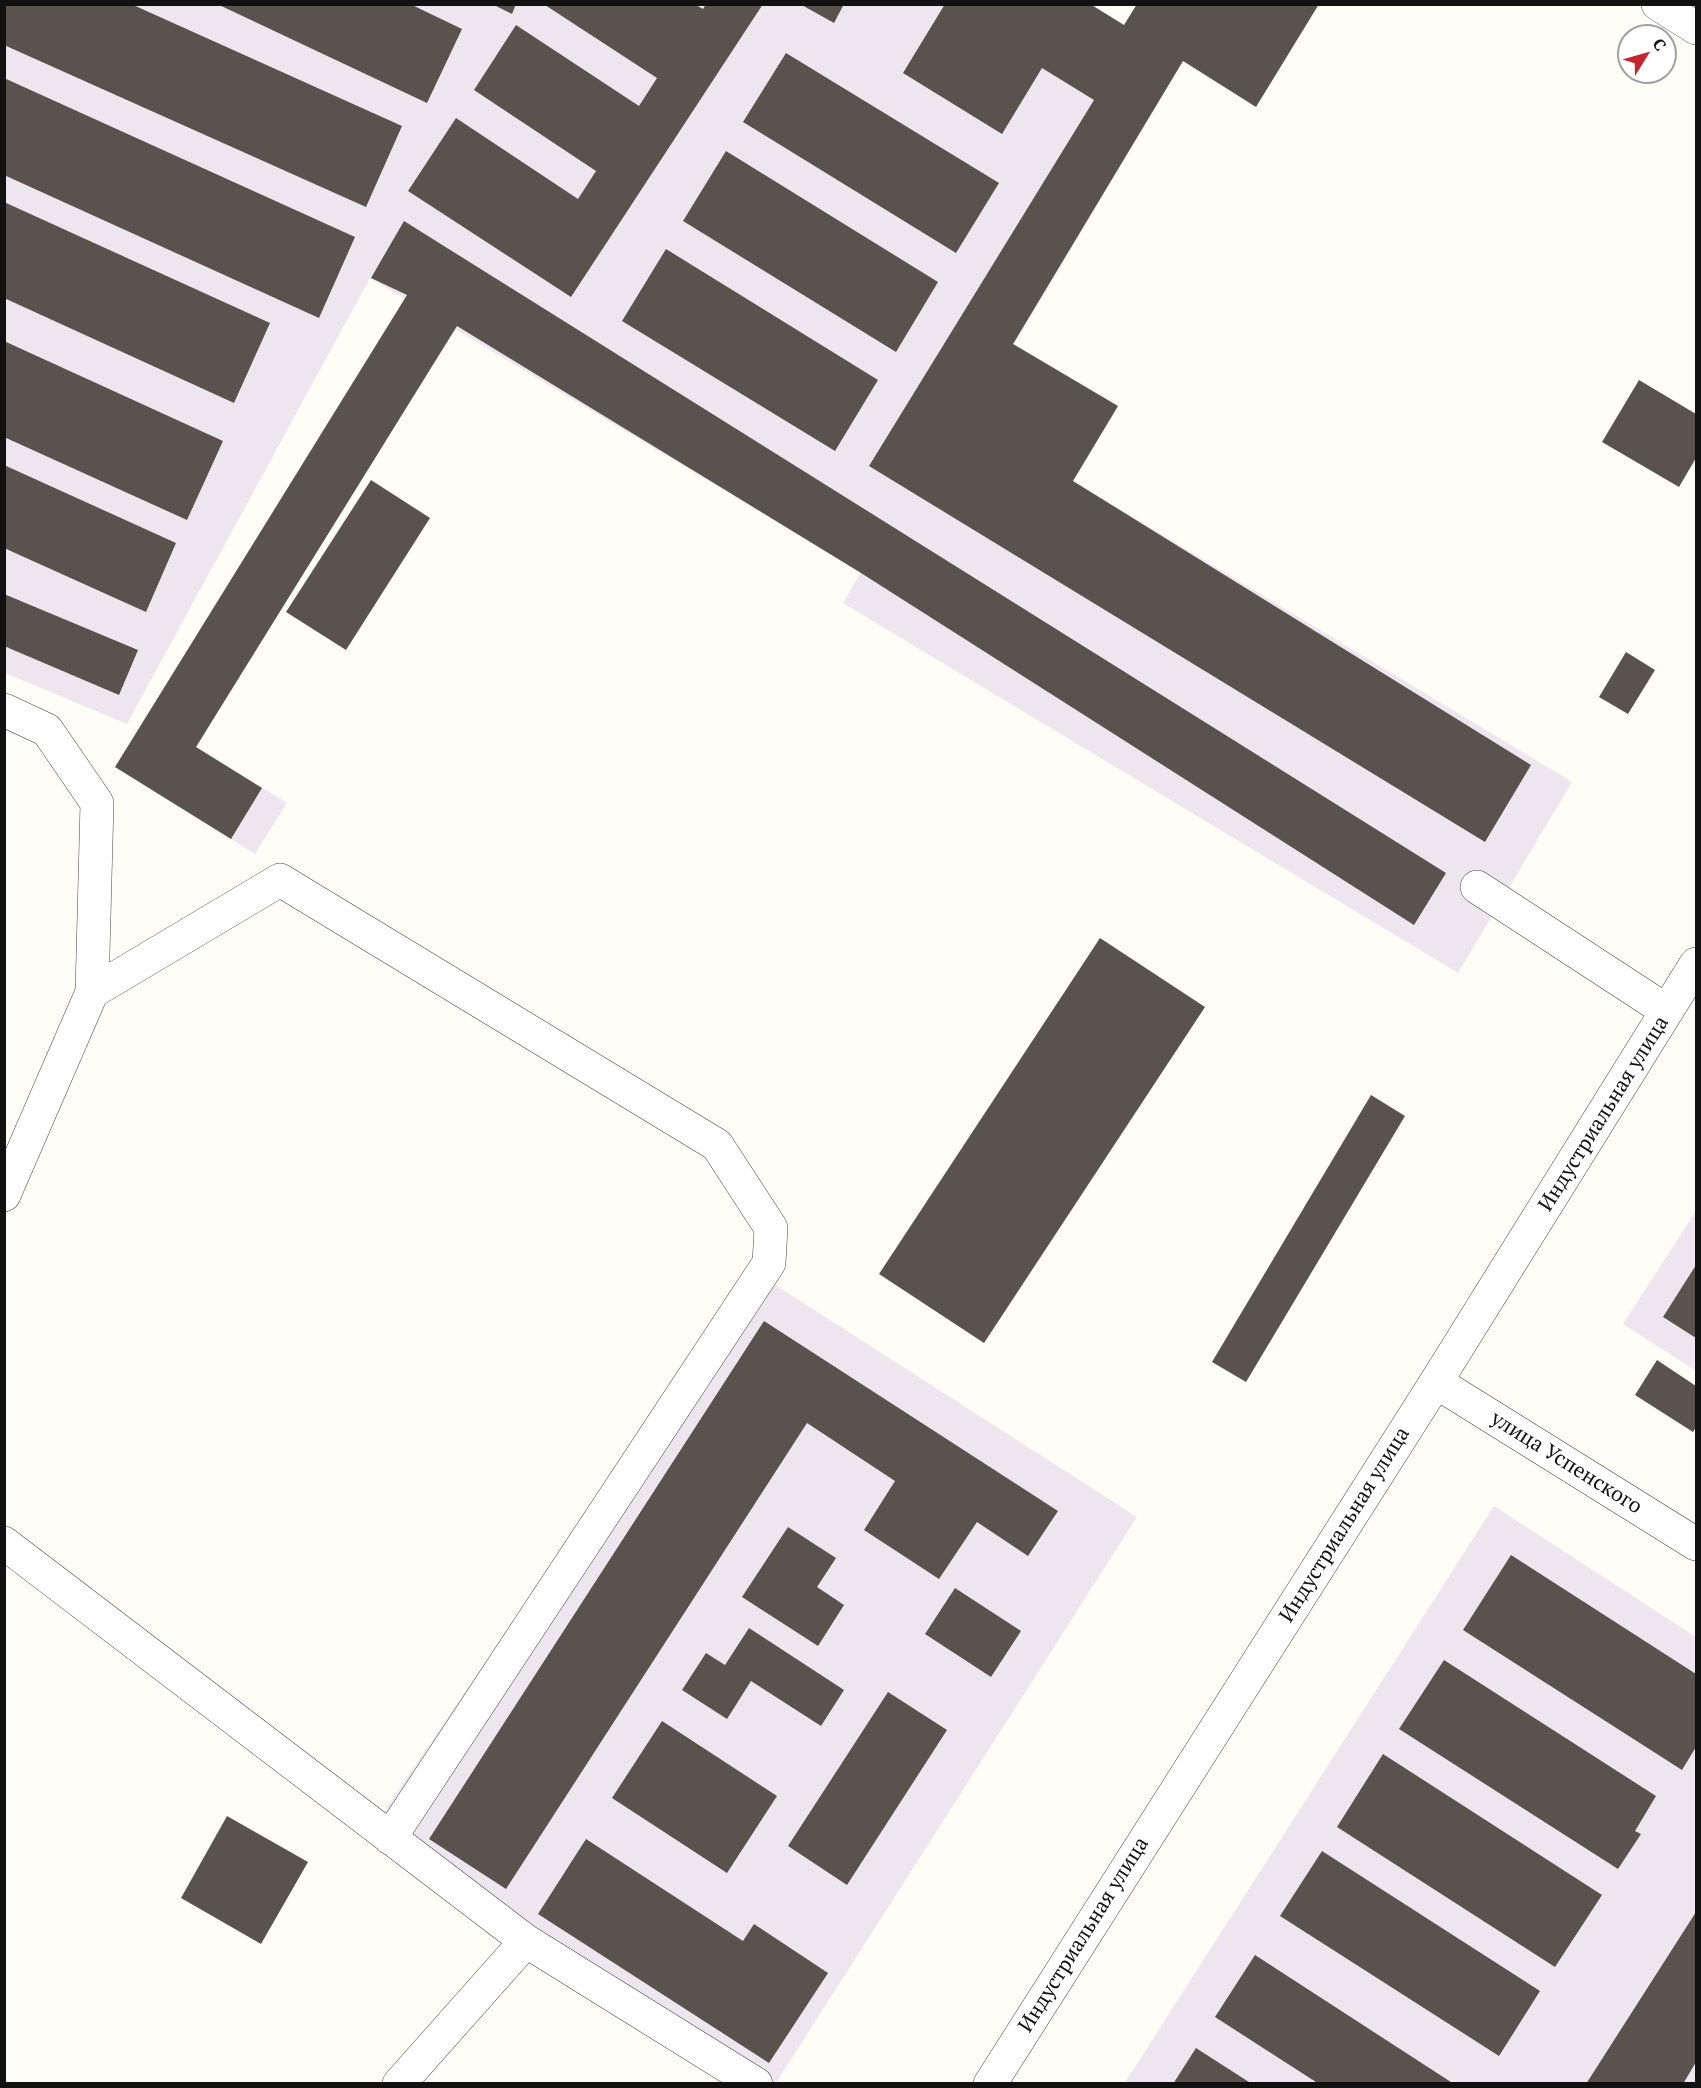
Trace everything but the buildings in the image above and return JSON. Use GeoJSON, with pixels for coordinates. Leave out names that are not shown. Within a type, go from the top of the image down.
{"type":"FeatureCollection","features":[{"type":"Feature","properties":{"kind":"street"},"geometry":{"type":"LineString","coordinates":[[1658,4],[1696,28]]}},
{"type":"Feature","properties":{"kind":"street"},"geometry":{"type":"LineString","coordinates":[[4,710],[47,730],[97,803],[92,992],[4,1196]]}},
{"type":"Feature","properties":{"kind":"street"},"geometry":{"type":"LineString","coordinates":[[92,992],[280,880],[717,1145],[771,1228],[769,1263],[390,1838]]}},
{"type":"Feature","properties":{"kind":"street"},"geometry":{"type":"LineString","coordinates":[[1477,887],[1667,1011]]}},
{"type":"Feature","properties":{"kind":"street","name":"Индустриальная улица"},"geometry":{"type":"LineString","coordinates":[[990,2084],[1436,1382],[1696,964]]}},
{"type":"Feature","properties":{"kind":"street","name":"улица Успенского"},"geometry":{"type":"LineString","coordinates":[[1436,1382],[1696,1544]]}},
{"type":"Feature","properties":{"kind":"street"},"geometry":{"type":"LineString","coordinates":[[4,1543],[525,1941],[756,2084]]}},
{"type":"Feature","properties":{"kind":"street"},"geometry":{"type":"LineString","coordinates":[[399,2084],[525,1941]]}},
{"type":"Feature","properties":{"kind":"shaded area"},"geometry":{"type":"Polygon","coordinates":[[[4,5],[1090,5],[1183,61],[1014,344],[1118,406],[1073,481],[1572,782],[1458,973],[843,603],[861,572],[455,329],[196,747],[287,803],[255,854],[115,767],[405,299],[370,278],[127,724],[5,673],[4,5]]]}},
{"type":"Feature","properties":{"kind":"shaded area"},"geometry":{"type":"Polygon","coordinates":[[[1696,1211],[1696,1371],[1623,1324],[1696,1211]]]}},
{"type":"Feature","properties":{"kind":"shaded area"},"geometry":{"type":"Polygon","coordinates":[[[752,1270],[1137,1517],[776,2083],[768,2083],[368,1835],[752,1270]]]}},
{"type":"Feature","properties":{"kind":"shaded area"},"geometry":{"type":"Polygon","coordinates":[[[1494,1506],[1696,1637],[1696,2083],[1124,2084],[1494,1506]]]}}]}
